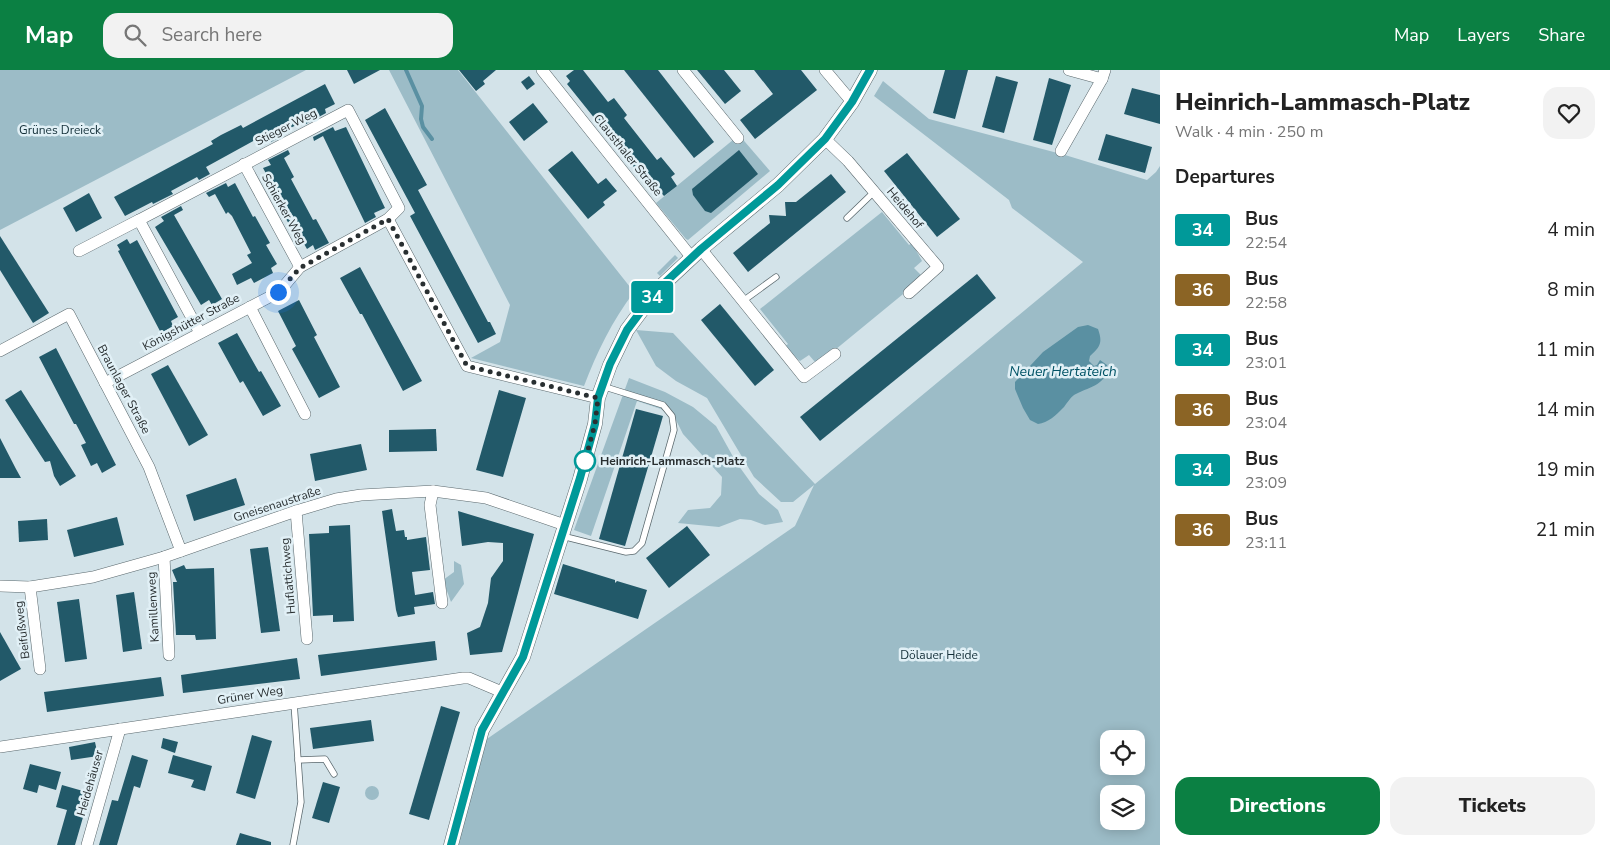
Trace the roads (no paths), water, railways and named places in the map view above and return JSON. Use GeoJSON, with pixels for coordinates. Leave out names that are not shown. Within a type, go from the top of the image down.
{"type":"FeatureCollection","features":[{"type":"Feature","properties":{"kind":"street","name":"Clausthaler Straße"},"geometry":{"type":"LineString","coordinates":[[542,70],[696,253]]}},
{"type":"Feature","properties":{"kind":"street"},"geometry":{"type":"LineString","coordinates":[[682,70],[738,138]]}},
{"type":"Feature","properties":{"kind":"street"},"geometry":{"type":"LineString","coordinates":[[825,70],[852,102]]}},
{"type":"Feature","properties":{"kind":"street"},"geometry":{"type":"LineString","coordinates":[[450,845],[482,730],[523,657],[595,424],[600,392],[610,364],[627,330],[656,291],[696,253],[778,185],[825,139],[852,102],[870,70]]}},
{"type":"Feature","properties":{"kind":"street"},"geometry":{"type":"LineString","coordinates":[[1061,151],[1103,74],[1069,70]]}},
{"type":"Feature","properties":{"kind":"street","name":"Stieger Weg"},"geometry":{"type":"LineString","coordinates":[[79,251],[348,110],[399,208]]}},
{"type":"Feature","properties":{"kind":"street","name":"Heidehof"},"geometry":{"type":"LineString","coordinates":[[825,139],[848,160],[938,267],[910,293]]}},
{"type":"Feature","properties":{"kind":"street","name":"Schierker Weg"},"geometry":{"type":"LineString","coordinates":[[244,164],[300,268]]}},
{"type":"Feature","properties":{"kind":"street","name":"Königshütter Straße"},"geometry":{"type":"LineString","coordinates":[[105,383],[278,292],[300,268],[388,219],[399,208]]}},
{"type":"Feature","properties":{"kind":"street"},"geometry":{"type":"LineString","coordinates":[[388,219],[467,366],[600,392]]}},
{"type":"Feature","properties":{"kind":"street"},"geometry":{"type":"LineString","coordinates":[[139,220],[200,333]]}},
{"type":"Feature","properties":{"kind":"street"},"geometry":{"type":"LineString","coordinates":[[696,253],[743,301],[804,377],[835,354]]}},
{"type":"Feature","properties":{"kind":"street"},"geometry":{"type":"LineString","coordinates":[[250,306],[306,414]]}},
{"type":"Feature","properties":{"kind":"street","name":"Braunlager Straße"},"geometry":{"type":"LineString","coordinates":[[0,351],[69,314],[149,467],[181,551]]}},
{"type":"Feature","properties":{"kind":"street"},"geometry":{"type":"LineString","coordinates":[[433,491],[430,505],[442,604]]}},
{"type":"Feature","properties":{"kind":"street","name":"Gneisenaustraße"},"geometry":{"type":"LineString","coordinates":[[0,586],[30,587],[93,577],[164,557],[296,511],[336,499],[361,495],[433,491],[486,498],[563,530]]}},
{"type":"Feature","properties":{"kind":"street","name":"Huflattichweg"},"geometry":{"type":"LineString","coordinates":[[296,511],[307,639]]}},
{"type":"Feature","properties":{"kind":"street","name":"Kamillenweg"},"geometry":{"type":"LineString","coordinates":[[164,557],[169,655]]}},
{"type":"Feature","properties":{"kind":"street","name":"Beifußweg"},"geometry":{"type":"LineString","coordinates":[[30,587],[40,669]]}},
{"type":"Feature","properties":{"kind":"street","name":"Grüner Weg"},"geometry":{"type":"LineString","coordinates":[[0,747],[463,678],[469,678],[502,692]]}},
{"type":"Feature","properties":{"kind":"street","name":"Heidehäuser"},"geometry":{"type":"LineString","coordinates":[[87,845],[120,729]]}},
{"type":"Feature","properties":{"kind":"lane"},"geometry":{"type":"LineString","coordinates":[[847,218],[874,192]]}},
{"type":"Feature","properties":{"kind":"lane"},"geometry":{"type":"LineString","coordinates":[[743,301],[776,276]]}},
{"type":"Feature","properties":{"kind":"lane"},"geometry":{"type":"LineString","coordinates":[[563,530],[626,552],[634,552],[642,543],[674,430],[672,416],[663,405],[600,392]]}},
{"type":"Feature","properties":{"kind":"lane"},"geometry":{"type":"LineString","coordinates":[[293,845],[301,802],[294,702]]}},
{"type":"Feature","properties":{"kind":"lane"},"geometry":{"type":"LineString","coordinates":[[298,760],[325,759],[334,774]]}},
{"type":"Feature","properties":{"kind":"water","name":"Neuer Hertateich"},"geometry":{"type":"Polygon","coordinates":[[[1088,325],[1098,329],[1100,338],[1100,344],[1090,356],[1089,361],[1094,366],[1100,360],[1107,365],[1104,377],[1096,385],[1074,395],[1049,420],[1038,424],[1030,420],[1015,389],[1015,382],[1043,352],[1078,327],[1088,325]]]}},
{"type":"Feature","properties":{"kind":"waterway"},"geometry":{"type":"LineString","coordinates":[[406,70],[422,106],[421,119],[423,127],[432,139]]}},
{"type":"Feature","properties":{"kind":"place","name":"Heinrich-Lammasch-Platz"},"geometry":{"type":"Point","coordinates":[585,461]}},
{"type":"Feature","properties":{"kind":"park label","name":"Grünes Dreieck"},"geometry":{"type":"Point","coordinates":[60,130]}},
{"type":"Feature","properties":{"kind":"park label","name":"Dölauer Heide"},"geometry":{"type":"Point","coordinates":[939,655]}}]}
